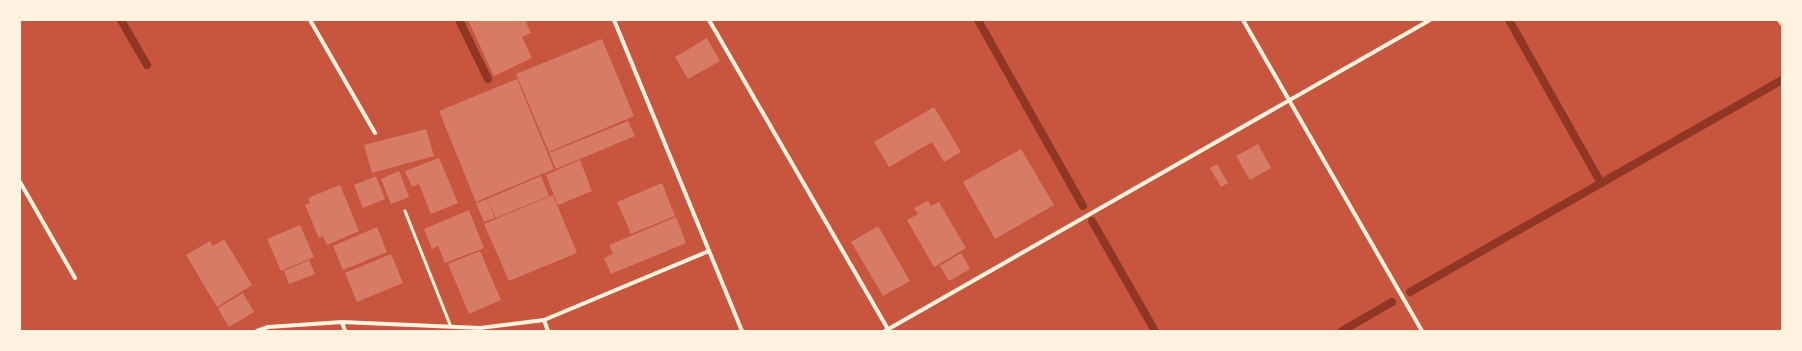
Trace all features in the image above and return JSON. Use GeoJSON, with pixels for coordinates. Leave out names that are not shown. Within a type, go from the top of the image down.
{"type":"FeatureCollection","features":[{"type":"Feature","properties":{"kind":"street"},"geometry":{"type":"LineString","coordinates":[[310,20],[375,133]]}},
{"type":"Feature","properties":{"kind":"street"},"geometry":{"type":"LineString","coordinates":[[614,20],[742,331]]}},
{"type":"Feature","properties":{"kind":"street"},"geometry":{"type":"LineString","coordinates":[[709,20],[888,330],[1430,20]]}},
{"type":"Feature","properties":{"kind":"street"},"geometry":{"type":"LineString","coordinates":[[1243,20],[1422,331]]}},
{"type":"Feature","properties":{"kind":"street"},"geometry":{"type":"LineString","coordinates":[[1780,20],[1782,24]]}},
{"type":"Feature","properties":{"kind":"street"},"geometry":{"type":"LineString","coordinates":[[20,182],[75,278]]}},
{"type":"Feature","properties":{"kind":"street"},"geometry":{"type":"LineString","coordinates":[[257,331],[268,326],[342,322],[451,327],[480,330],[544,320],[709,250]]}},
{"type":"Feature","properties":{"kind":"street"},"geometry":{"type":"LineString","coordinates":[[544,320],[548,331]]}},
{"type":"Feature","properties":{"kind":"street"},"geometry":{"type":"LineString","coordinates":[[342,322],[345,331]]}},
{"type":"Feature","properties":{"kind":"lane"},"geometry":{"type":"LineString","coordinates":[[405,210],[451,327]]}},
{"type":"Feature","properties":{"kind":"building"},"geometry":{"type":"Polygon","coordinates":[[[468,20],[525,20],[531,33],[522,37],[532,58],[494,76],[468,20]]]}},
{"type":"Feature","properties":{"kind":"building"},"geometry":{"type":"Polygon","coordinates":[[[707,38],[720,61],[688,79],[675,57],[707,38]]]}},
{"type":"Feature","properties":{"kind":"building"},"geometry":{"type":"Polygon","coordinates":[[[602,39],[634,116],[549,152],[516,74],[602,39]]]}},
{"type":"Feature","properties":{"kind":"building"},"geometry":{"type":"Polygon","coordinates":[[[517,79],[554,169],[476,202],[439,111],[517,79]]]}},
{"type":"Feature","properties":{"kind":"building"},"geometry":{"type":"Polygon","coordinates":[[[934,107],[961,152],[944,162],[932,142],[889,167],[874,142],[934,107]]]}},
{"type":"Feature","properties":{"kind":"building"},"geometry":{"type":"Polygon","coordinates":[[[628,121],[635,136],[556,169],[549,153],[628,121]]]}},
{"type":"Feature","properties":{"kind":"building"},"geometry":{"type":"Polygon","coordinates":[[[426,129],[434,156],[372,173],[364,145],[426,129]]]}},
{"type":"Feature","properties":{"kind":"building"},"geometry":{"type":"Polygon","coordinates":[[[1258,144],[1271,168],[1250,180],[1236,156],[1258,144]]]}},
{"type":"Feature","properties":{"kind":"building"},"geometry":{"type":"Polygon","coordinates":[[[1021,149],[1054,205],[995,239],[963,182],[1021,149]]]}},
{"type":"Feature","properties":{"kind":"building"},"geometry":{"type":"Polygon","coordinates":[[[439,158],[458,203],[431,214],[419,184],[412,187],[405,171],[439,158]]]}},
{"type":"Feature","properties":{"kind":"building"},"geometry":{"type":"Polygon","coordinates":[[[580,160],[592,191],[558,205],[546,175],[580,160]]]}},
{"type":"Feature","properties":{"kind":"building"},"geometry":{"type":"Polygon","coordinates":[[[1217,164],[1228,183],[1221,187],[1210,168],[1217,164]]]}},
{"type":"Feature","properties":{"kind":"building"},"geometry":{"type":"Polygon","coordinates":[[[399,171],[409,197],[391,204],[381,179],[399,171]]]}},
{"type":"Feature","properties":{"kind":"building"},"geometry":{"type":"Polygon","coordinates":[[[376,176],[385,199],[363,208],[354,185],[376,176]]]}},
{"type":"Feature","properties":{"kind":"building"},"geometry":{"type":"Polygon","coordinates":[[[541,176],[549,196],[496,218],[487,199],[541,176]]]}},
{"type":"Feature","properties":{"kind":"building"},"geometry":{"type":"Polygon","coordinates":[[[662,183],[675,216],[631,234],[617,202],[662,183]]]}},
{"type":"Feature","properties":{"kind":"building"},"geometry":{"type":"Polygon","coordinates":[[[340,185],[359,231],[327,245],[323,236],[319,238],[305,205],[310,203],[308,198],[340,185]]]}},
{"type":"Feature","properties":{"kind":"building"},"geometry":{"type":"Polygon","coordinates":[[[553,195],[577,253],[509,281],[484,224],[553,195]]]}},
{"type":"Feature","properties":{"kind":"building"},"geometry":{"type":"Polygon","coordinates":[[[487,199],[495,218],[484,222],[476,203],[487,199]]]}},
{"type":"Feature","properties":{"kind":"building"},"geometry":{"type":"Polygon","coordinates":[[[928,201],[931,206],[939,202],[966,248],[934,267],[907,220],[918,214],[914,208],[928,201]]]}},
{"type":"Feature","properties":{"kind":"building"},"geometry":{"type":"Polygon","coordinates":[[[469,210],[484,248],[445,263],[438,246],[432,249],[424,229],[469,210]]]}},
{"type":"Feature","properties":{"kind":"building"},"geometry":{"type":"Polygon","coordinates":[[[676,217],[686,243],[611,274],[604,258],[613,254],[618,264],[609,245],[676,217]]]}},
{"type":"Feature","properties":{"kind":"building"},"geometry":{"type":"Polygon","coordinates":[[[300,225],[314,257],[281,271],[267,239],[300,225]]]}},
{"type":"Feature","properties":{"kind":"building"},"geometry":{"type":"Polygon","coordinates":[[[878,226],[910,281],[883,296],[851,242],[878,226]]]}},
{"type":"Feature","properties":{"kind":"building"},"geometry":{"type":"Polygon","coordinates":[[[377,227],[387,252],[343,270],[333,246],[377,227]]]}},
{"type":"Feature","properties":{"kind":"building"},"geometry":{"type":"Polygon","coordinates":[[[224,239],[252,285],[217,307],[186,255],[210,241],[213,246],[224,239]]]}},
{"type":"Feature","properties":{"kind":"building"},"geometry":{"type":"Polygon","coordinates":[[[480,251],[501,300],[469,314],[448,264],[480,251]]]}},
{"type":"Feature","properties":{"kind":"building"},"geometry":{"type":"Polygon","coordinates":[[[961,253],[970,269],[949,281],[940,266],[961,253]]]}},
{"type":"Feature","properties":{"kind":"building"},"geometry":{"type":"Polygon","coordinates":[[[391,254],[403,283],[357,302],[345,273],[391,254]]]}},
{"type":"Feature","properties":{"kind":"building"},"geometry":{"type":"Polygon","coordinates":[[[309,260],[315,274],[289,284],[284,271],[309,260]]]}},
{"type":"Feature","properties":{"kind":"building"},"geometry":{"type":"Polygon","coordinates":[[[243,293],[254,312],[229,327],[218,308],[243,293]]]}},
{"type":"Feature","properties":{"kind":"waterway"},"geometry":{"type":"LineString","coordinates":[[121,20],[147,65]]}},
{"type":"Feature","properties":{"kind":"waterway"},"geometry":{"type":"LineString","coordinates":[[459,20],[488,79]]}},
{"type":"Feature","properties":{"kind":"waterway"},"geometry":{"type":"LineString","coordinates":[[978,20],[1083,206]]}},
{"type":"Feature","properties":{"kind":"waterway"},"geometry":{"type":"LineString","coordinates":[[1509,20],[1601,183]]}},
{"type":"Feature","properties":{"kind":"waterway"},"geometry":{"type":"LineString","coordinates":[[1410,292],[1782,80]]}},
{"type":"Feature","properties":{"kind":"waterway"},"geometry":{"type":"LineString","coordinates":[[1092,221],[1155,331]]}},
{"type":"Feature","properties":{"kind":"waterway"},"geometry":{"type":"LineString","coordinates":[[1342,331],[1392,302]]}}]}
